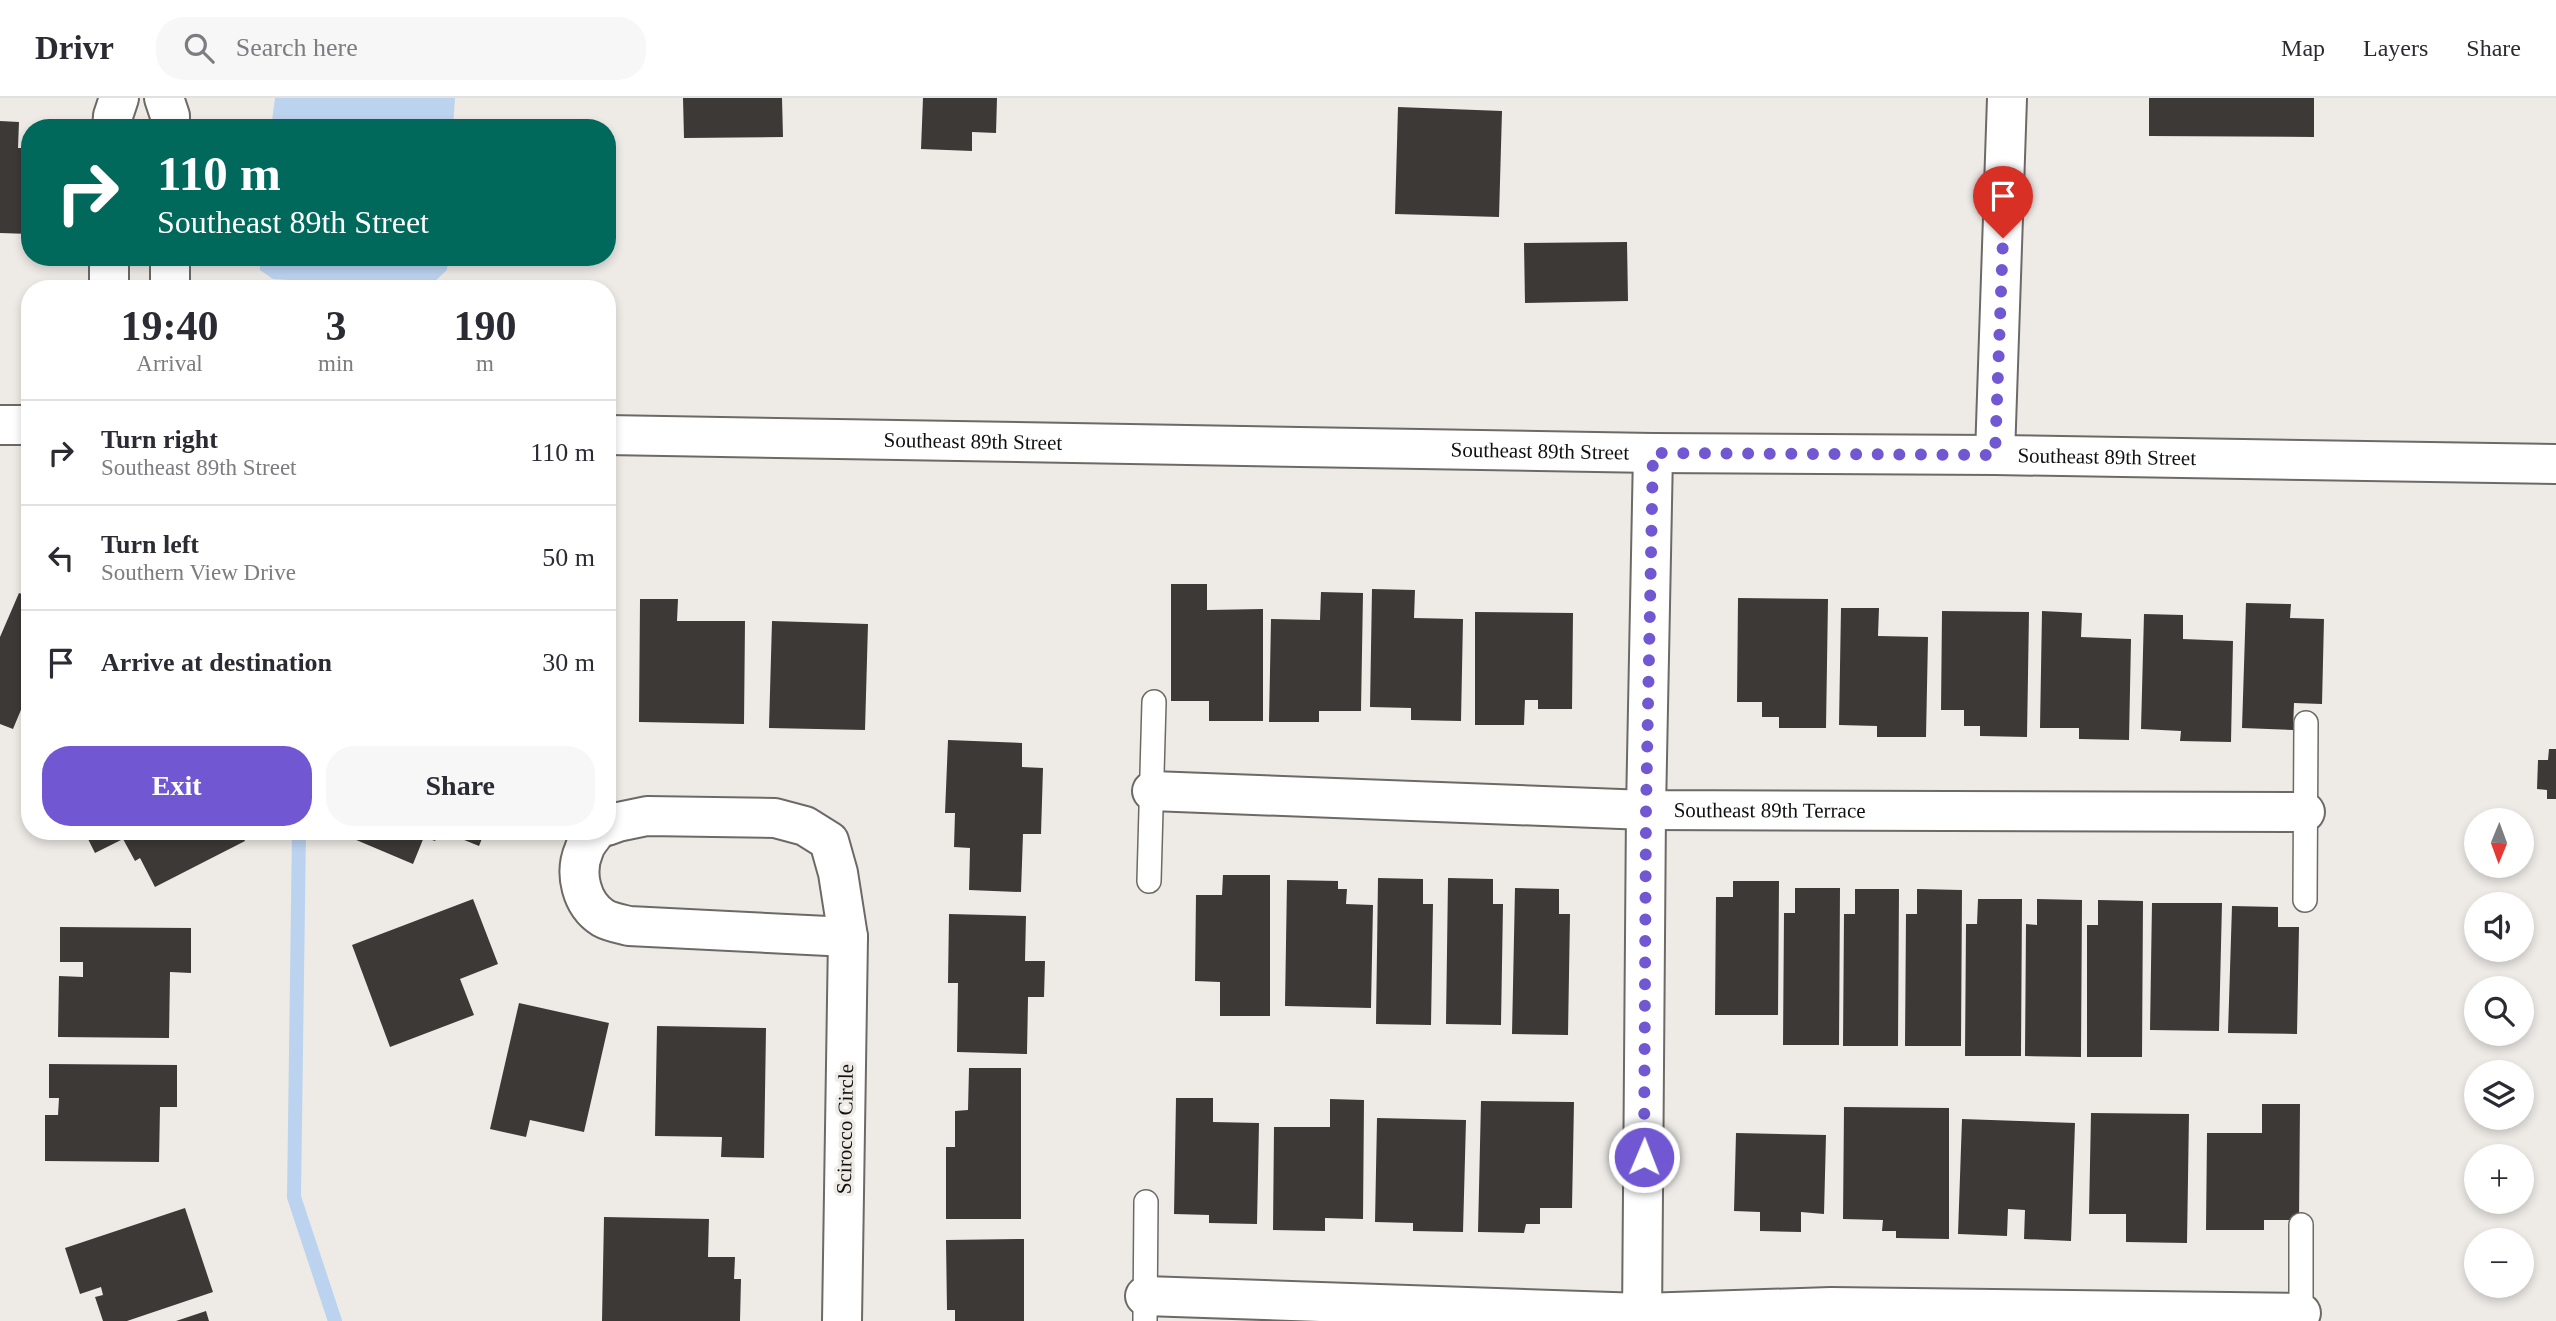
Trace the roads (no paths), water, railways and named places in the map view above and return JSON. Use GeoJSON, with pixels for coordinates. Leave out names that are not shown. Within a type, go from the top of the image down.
{"type":"FeatureCollection","features":[{"type":"Feature","properties":{"kind":"street"},"geometry":{"type":"LineString","coordinates":[[113,119],[119,98]]}},
{"type":"Feature","properties":{"kind":"street"},"geometry":{"type":"LineString","coordinates":[[164,98],[170,119]]}},
{"type":"Feature","properties":{"kind":"street"},"geometry":{"type":"LineString","coordinates":[[1995,455],[2007,98]]}},
{"type":"Feature","properties":{"kind":"street"},"geometry":{"type":"LineString","coordinates":[[0,425],[21,425]]}},
{"type":"Feature","properties":{"kind":"street","name":"Southeast 89th Street"},"geometry":{"type":"LineString","coordinates":[[616,435],[1653,453],[1995,455],[2556,464]]}},
{"type":"Feature","properties":{"kind":"street"},"geometry":{"type":"LineString","coordinates":[[1642,1317],[1646,810],[1653,453]]}},
{"type":"Feature","properties":{"kind":"street","name":"Southeast 89th Terrace"},"geometry":{"type":"LineString","coordinates":[[1152,791],[1646,810],[2305,812]]}},
{"type":"Feature","properties":{"kind":"street","name":"Scirocco Circle"},"geometry":{"type":"LineString","coordinates":[[616,824],[648,816],[775,818],[806,826],[829,841],[838,873],[848,937],[842,1321]]}},
{"type":"Feature","properties":{"kind":"street"},"geometry":{"type":"LineString","coordinates":[[590,840],[583,850],[581,889],[588,904],[603,918],[629,926],[848,937]]}},
{"type":"Feature","properties":{"kind":"street"},"geometry":{"type":"LineString","coordinates":[[1145,1309],[1642,1317],[1831,1307],[2301,1317]]}},
{"type":"Feature","properties":{"kind":"lane"},"geometry":{"type":"LineString","coordinates":[[1149,881],[1154,702]]}},
{"type":"Feature","properties":{"kind":"lane"},"geometry":{"type":"LineString","coordinates":[[2305,900],[2306,723]]}},
{"type":"Feature","properties":{"kind":"lane"},"geometry":{"type":"LineString","coordinates":[[1145,1309],[1146,1202]]}},
{"type":"Feature","properties":{"kind":"lane"},"geometry":{"type":"LineString","coordinates":[[2301,1225],[2301,1317]]}},
{"type":"Feature","properties":{"kind":"water"},"geometry":{"type":"Polygon","coordinates":[[[275,98],[455,98],[454,119],[272,119],[275,98]]]}},
{"type":"Feature","properties":{"kind":"water"},"geometry":{"type":"Polygon","coordinates":[[[260,266],[447,266],[447,270],[436,280],[289,280],[273,279],[260,270],[260,266]]]}},
{"type":"Feature","properties":{"kind":"waterway"},"geometry":{"type":"LineString","coordinates":[[299,840],[294,1197],[335,1321]]}}]}
